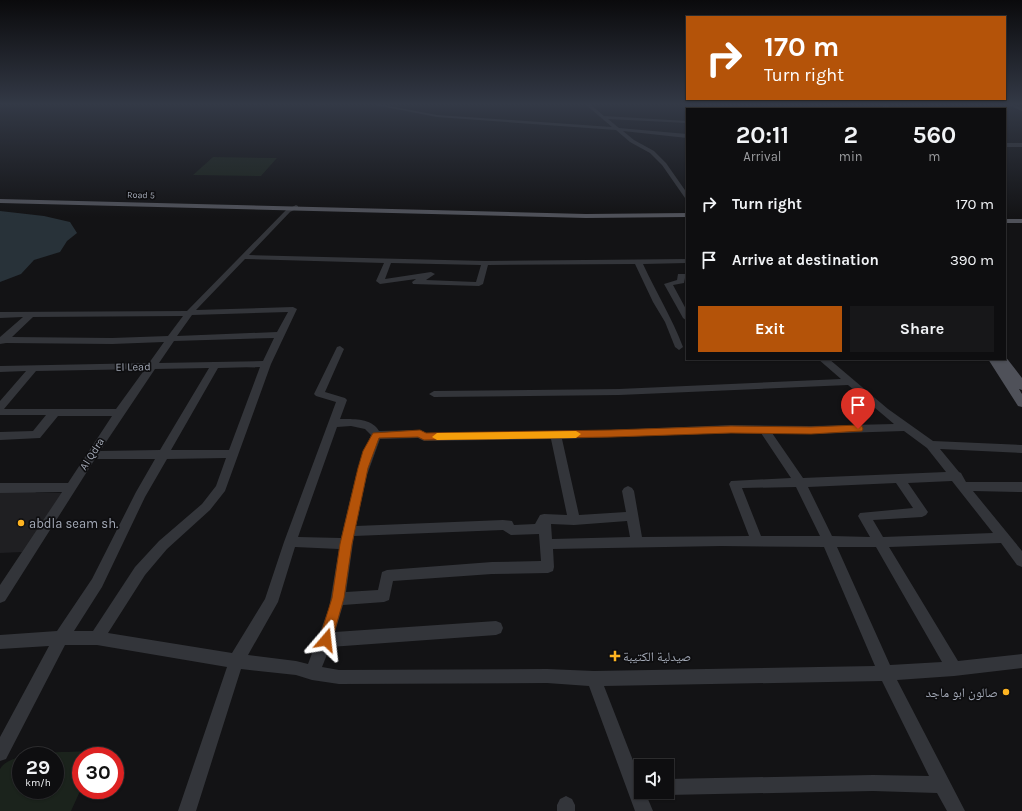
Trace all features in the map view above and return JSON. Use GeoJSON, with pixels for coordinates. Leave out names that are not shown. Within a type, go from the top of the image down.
{"type":"FeatureCollection","features":[{"type":"Feature","properties":{"kind":"main road","name":"Road 5"},"geometry":{"type":"LineString","coordinates":[[0,201],[85,204],[296,207],[593,216],[686,215]]}},
{"type":"Feature","properties":{"kind":"main road"},"geometry":{"type":"LineString","coordinates":[[1006,221],[1022,221]]}},
{"type":"Feature","properties":{"kind":"main road"},"geometry":{"type":"LineString","coordinates":[[994,360],[1022,402]]}},
{"type":"Feature","properties":{"kind":"main road"},"geometry":{"type":"LineString","coordinates":[[1004,360],[1022,386]]}},
{"type":"Feature","properties":{"kind":"street"},"geometry":{"type":"LineString","coordinates":[[634,142],[652,152],[664,164],[686,196]]}},
{"type":"Feature","properties":{"kind":"street"},"geometry":{"type":"LineString","coordinates":[[1006,145],[1022,145]]}},
{"type":"Feature","properties":{"kind":"street","name":"Al Qdra"},"geometry":{"type":"LineString","coordinates":[[0,597],[119,413],[153,367],[189,313],[288,211],[296,207]]}},
{"type":"Feature","properties":{"kind":"street"},"geometry":{"type":"LineString","coordinates":[[243,257],[485,263],[686,261]]}},
{"type":"Feature","properties":{"kind":"street"},"geometry":{"type":"LineString","coordinates":[[389,260],[380,280],[382,282],[431,274],[416,282],[479,284],[485,263]]}},
{"type":"Feature","properties":{"kind":"street"},"geometry":{"type":"LineString","coordinates":[[638,262],[656,302],[669,322],[679,347]]}},
{"type":"Feature","properties":{"kind":"street"},"geometry":{"type":"LineString","coordinates":[[686,276],[682,276],[681,281],[668,284],[686,318]]}},
{"type":"Feature","properties":{"kind":"street"},"geometry":{"type":"LineString","coordinates":[[0,315],[189,313],[292,309],[266,364],[232,454],[221,488],[206,507],[163,545],[140,571],[97,638]]}},
{"type":"Feature","properties":{"kind":"street"},"geometry":{"type":"LineString","coordinates":[[1,341],[31,314]]}},
{"type":"Feature","properties":{"kind":"street"},"geometry":{"type":"LineString","coordinates":[[669,322],[686,320]]}},
{"type":"Feature","properties":{"kind":"street"},"geometry":{"type":"LineString","coordinates":[[1,341],[112,341],[280,335]]}},
{"type":"Feature","properties":{"kind":"street"},"geometry":{"type":"LineString","coordinates":[[187,811],[236,661],[271,602],[290,542],[342,400],[319,394],[340,349]]}},
{"type":"Feature","properties":{"kind":"street"},"geometry":{"type":"LineString","coordinates":[[824,360],[849,382],[931,445],[1022,561]]}},
{"type":"Feature","properties":{"kind":"street","name":"El Lead"},"geometry":{"type":"LineString","coordinates":[[0,369],[266,364]]}},
{"type":"Feature","properties":{"kind":"street"},"geometry":{"type":"LineString","coordinates":[[0,753],[60,638],[97,583],[114,551],[135,505],[162,455],[215,365]]}},
{"type":"Feature","properties":{"kind":"street"},"geometry":{"type":"LineString","coordinates":[[0,407],[33,369]]}},
{"type":"Feature","properties":{"kind":"street"},"geometry":{"type":"LineString","coordinates":[[434,394],[619,392],[849,382]]}},
{"type":"Feature","properties":{"kind":"street"},"geometry":{"type":"LineString","coordinates":[[0,412],[119,413]]}},
{"type":"Feature","properties":{"kind":"street"},"geometry":{"type":"LineString","coordinates":[[0,436],[36,435],[55,412]]}},
{"type":"Feature","properties":{"kind":"street"},"geometry":{"type":"LineString","coordinates":[[333,423],[364,424],[375,431],[376,435]]}},
{"type":"Feature","properties":{"kind":"street"},"geometry":{"type":"LineString","coordinates":[[376,435],[420,434],[424,437],[556,435],[731,429],[811,430],[906,427]]}},
{"type":"Feature","properties":{"kind":"street"},"geometry":{"type":"LineString","coordinates":[[764,430],[800,483],[829,543],[886,673],[956,811]]}},
{"type":"Feature","properties":{"kind":"street"},"geometry":{"type":"LineString","coordinates":[[312,673],[326,640],[338,598],[348,537],[363,468],[368,451],[376,435]]}},
{"type":"Feature","properties":{"kind":"street"},"geometry":{"type":"LineString","coordinates":[[556,435],[574,520]]}},
{"type":"Feature","properties":{"kind":"street"},"geometry":{"type":"LineString","coordinates":[[931,445],[1022,449]]}},
{"type":"Feature","properties":{"kind":"street"},"geometry":{"type":"LineString","coordinates":[[92,455],[232,454]]}},
{"type":"Feature","properties":{"kind":"street"},"geometry":{"type":"LineString","coordinates":[[899,479],[922,512],[864,516],[954,669]]}},
{"type":"Feature","properties":{"kind":"street"},"geometry":{"type":"LineString","coordinates":[[757,541],[735,484],[899,479],[960,481],[1022,487]]}},
{"type":"Feature","properties":{"kind":"street"},"geometry":{"type":"LineString","coordinates":[[0,488],[71,486]]}},
{"type":"Feature","properties":{"kind":"street"},"geometry":{"type":"LineString","coordinates":[[628,491],[637,543]]}},
{"type":"Feature","properties":{"kind":"street"},"geometry":{"type":"LineString","coordinates":[[544,519],[574,520],[632,516]]}},
{"type":"Feature","properties":{"kind":"street"},"geometry":{"type":"LineString","coordinates":[[290,542],[503,525],[508,525],[511,530],[539,528],[544,519]]}},
{"type":"Feature","properties":{"kind":"street"},"geometry":{"type":"LineString","coordinates":[[338,598],[384,596],[387,576],[492,568],[548,567],[544,519]]}},
{"type":"Feature","properties":{"kind":"street"},"geometry":{"type":"LineString","coordinates":[[547,544],[757,541],[829,543],[1004,538]]}},
{"type":"Feature","properties":{"kind":"street"},"geometry":{"type":"LineString","coordinates":[[326,640],[496,628]]}},
{"type":"Feature","properties":{"kind":"street"},"geometry":{"type":"LineString","coordinates":[[0,642],[60,638],[97,638],[236,661],[296,668],[312,673],[339,677],[547,676],[594,679],[886,673],[954,669],[1022,661]]}},
{"type":"Feature","properties":{"kind":"street"},"geometry":{"type":"LineString","coordinates":[[594,679],[634,777]]}},
{"type":"Feature","properties":{"kind":"street"},"geometry":{"type":"LineString","coordinates":[[674,787],[873,783],[942,785]]}},
{"type":"Feature","properties":{"kind":"street"},"geometry":{"type":"LineString","coordinates":[[641,799],[644,811]]}},
{"type":"Feature","properties":{"kind":"shaded area"},"geometry":{"type":"Polygon","coordinates":[[[213,157],[277,158],[261,176],[193,175],[213,157]]]}},
{"type":"Feature","properties":{"kind":"shaded area"},"geometry":{"type":"Polygon","coordinates":[[[0,211],[44,216],[70,222],[77,233],[67,241],[60,252],[34,260],[21,274],[0,282],[0,211]]]}},
{"type":"Feature","properties":{"kind":"shaded area","name":"abdla seam sh."},"geometry":{"type":"Polygon","coordinates":[[[35,491],[36,493],[62,493],[22,552],[0,553],[0,492],[35,491]]]}},
{"type":"Feature","properties":{"kind":"shaded area"},"geometry":{"type":"Polygon","coordinates":[[[64,752],[72,752],[72,799],[76,799],[71,811],[0,811],[0,769],[12,760],[12,799],[64,799],[64,752]]]}},
{"type":"Feature","properties":{"kind":"slow traffic"},"geometry":{"type":"LineString","coordinates":[[437,437],[576,434]]}},
{"type":"Feature","properties":{"kind":"place","name":"abdla seam sh."},"geometry":{"type":"Point","coordinates":[21,523]}},
{"type":"Feature","properties":{"kind":"place","name":"صيدلية الكتيبة"},"geometry":{"type":"Point","coordinates":[615,656]}},
{"type":"Feature","properties":{"kind":"place","name":"صالون ابو ماجد"},"geometry":{"type":"Point","coordinates":[1006,692]}},
{"type":"Feature","properties":{"kind":"route"},"geometry":{"type":"LineString","coordinates":[[326,640],[338,598],[346,544],[355,500],[368,451],[376,435],[420,434],[424,437],[611,434],[731,429],[858,429]]}}]}
